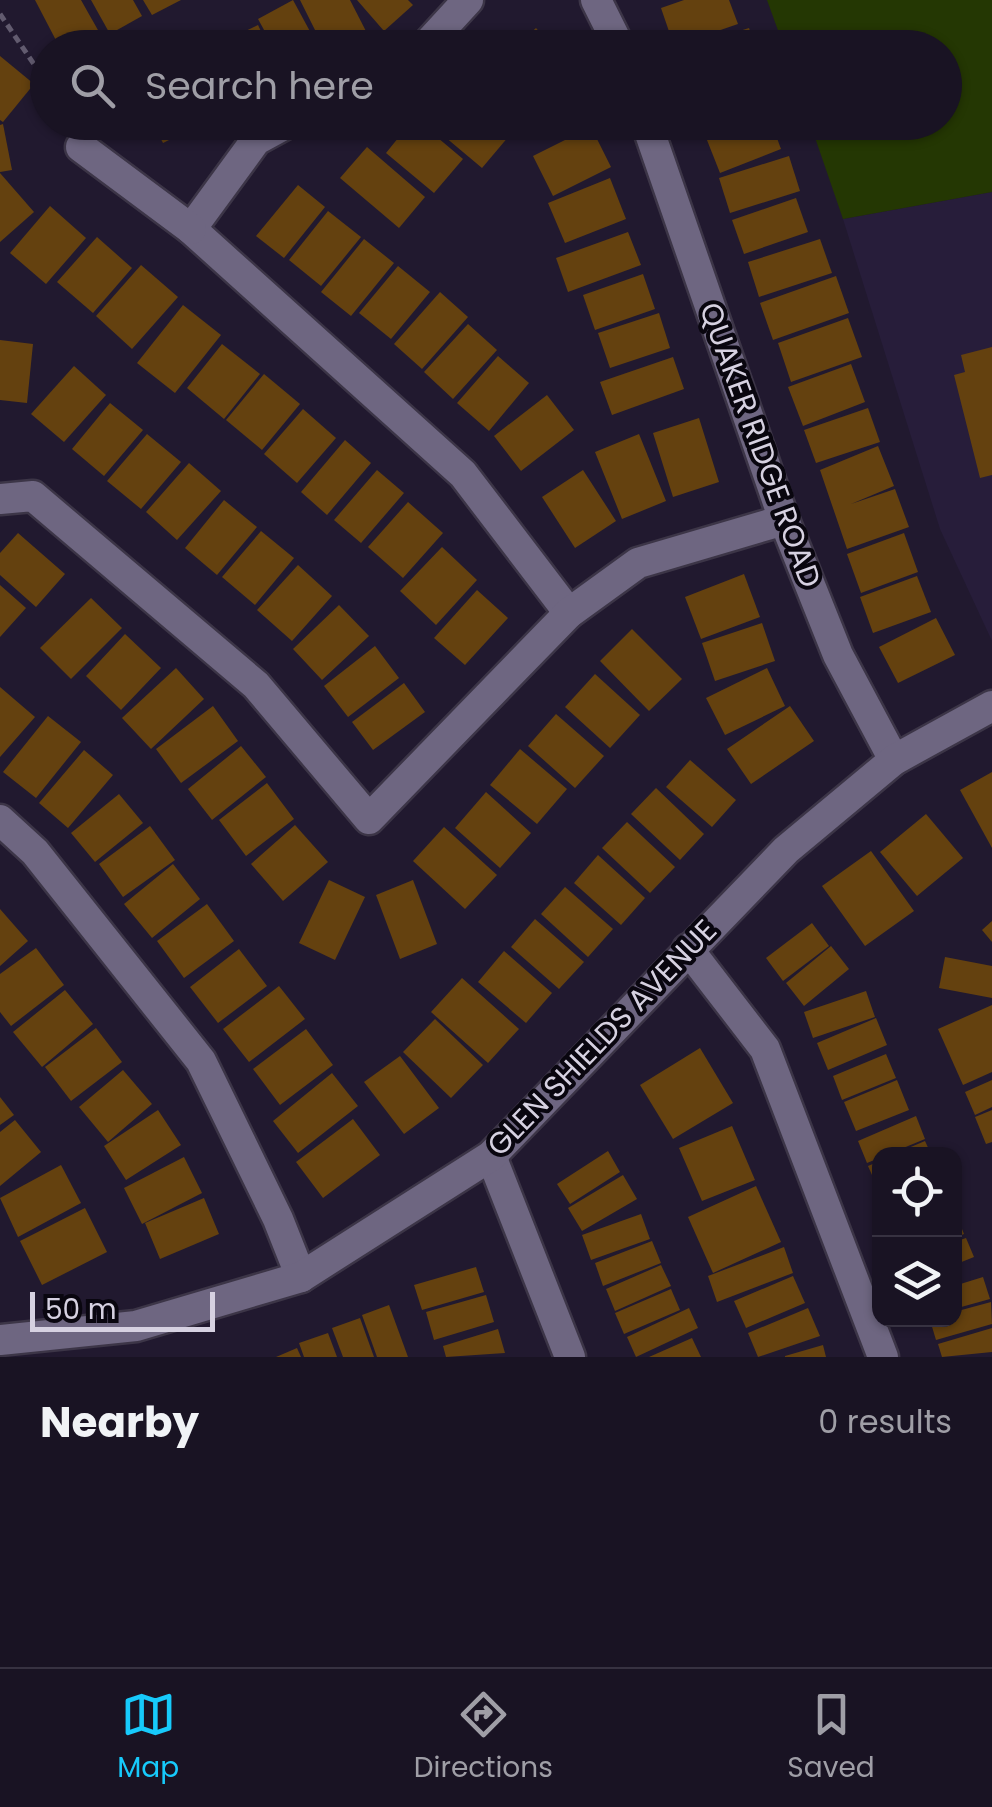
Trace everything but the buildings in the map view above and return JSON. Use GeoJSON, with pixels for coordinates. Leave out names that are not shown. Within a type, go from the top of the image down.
{"type":"FeatureCollection","features":[{"type":"Feature","properties":{"kind":"street"},"geometry":{"type":"LineString","coordinates":[[440,30],[468,0]]}},
{"type":"Feature","properties":{"kind":"street"},"geometry":{"type":"LineString","coordinates":[[596,0],[611,30]]}},
{"type":"Feature","properties":{"kind":"street"},"geometry":{"type":"LineString","coordinates":[[192,229],[256,140]]}},
{"type":"Feature","properties":{"kind":"street","name":"QUAKER RIDGE ROAD"},"geometry":{"type":"LineString","coordinates":[[652,140],[784,520],[838,655],[894,760]]}},
{"type":"Feature","properties":{"kind":"street"},"geometry":{"type":"LineString","coordinates":[[80,147],[192,229],[462,474],[569,613]]}},
{"type":"Feature","properties":{"kind":"street"},"geometry":{"type":"LineString","coordinates":[[0,499],[33,496],[256,684],[369,820],[569,613],[638,563],[784,520]]}},
{"type":"Feature","properties":{"kind":"street","name":"GLEN SHIELDS AVENUE"},"geometry":{"type":"LineString","coordinates":[[0,1340],[136,1326],[301,1277],[491,1156],[786,850],[894,760],[992,706]]}},
{"type":"Feature","properties":{"kind":"street"},"geometry":{"type":"LineString","coordinates":[[0,820],[35,852],[201,1061],[278,1219],[301,1277]]}},
{"type":"Feature","properties":{"kind":"street"},"geometry":{"type":"LineString","coordinates":[[688,949],[764,1049],[883,1357]]}},
{"type":"Feature","properties":{"kind":"street"},"geometry":{"type":"LineString","coordinates":[[491,1156],[570,1357]]}},
{"type":"Feature","properties":{"kind":"path"},"geometry":{"type":"LineString","coordinates":[[0,14],[30,58]]}},
{"type":"Feature","properties":{"kind":"shaded area"},"geometry":{"type":"Polygon","coordinates":[[[992,192],[992,641],[940,529],[843,219],[992,192]]]}},
{"type":"Feature","properties":{"kind":"green space"},"geometry":{"type":"Polygon","coordinates":[[[767,0],[992,0],[992,192],[843,219],[816,140],[962,140],[962,30],[778,30],[767,0]]]}}]}
